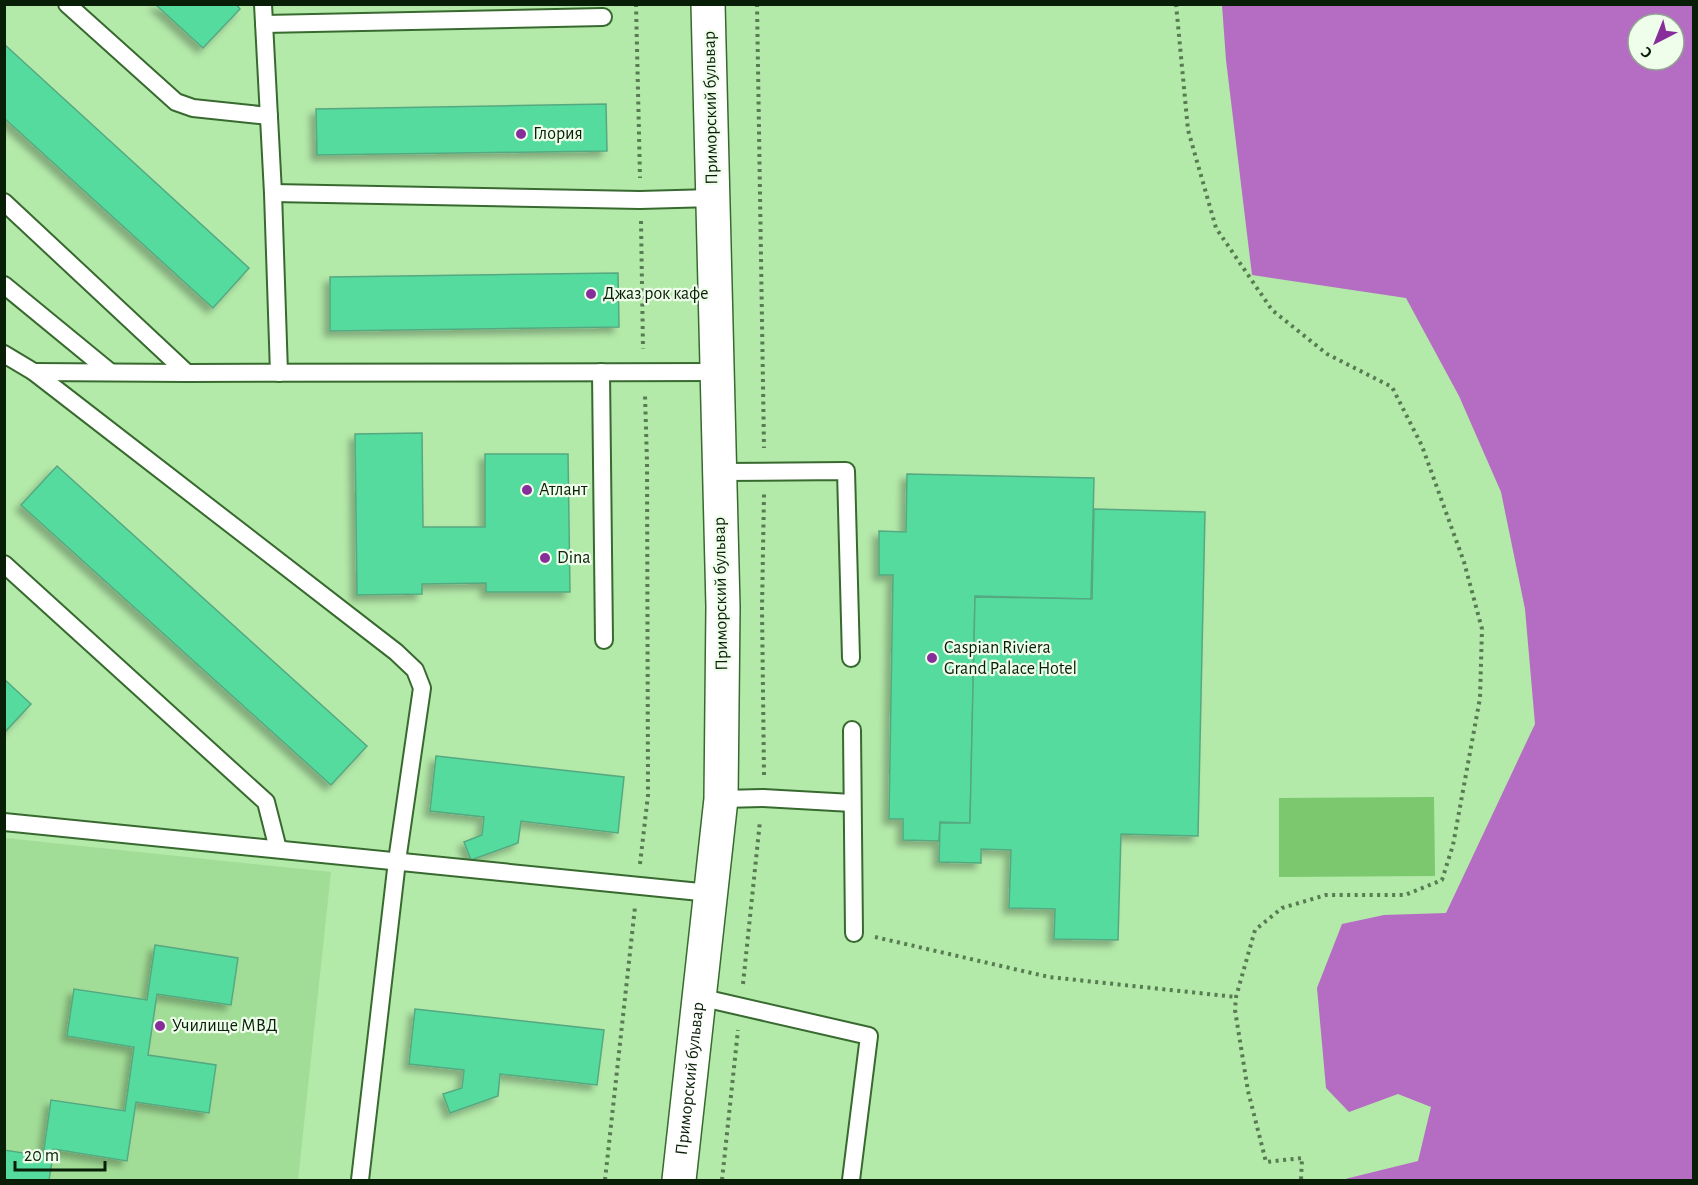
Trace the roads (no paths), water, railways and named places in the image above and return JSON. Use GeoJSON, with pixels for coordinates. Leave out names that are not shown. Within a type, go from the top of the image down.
{"type":"FeatureCollection","features":[{"type":"Feature","properties":{"kind":"street","name":"Приморский бульвар"},"geometry":{"type":"LineString","coordinates":[[679,1180],[721,799],[723,607],[708,4]]}},
{"type":"Feature","properties":{"kind":"lane"},"geometry":{"type":"LineString","coordinates":[[68,4],[176,102],[193,108],[269,116]]}},
{"type":"Feature","properties":{"kind":"lane"},"geometry":{"type":"LineString","coordinates":[[263,4],[279,373]]}},
{"type":"Feature","properties":{"kind":"lane"},"geometry":{"type":"LineString","coordinates":[[264,24],[603,17]]}},
{"type":"Feature","properties":{"kind":"lane"},"geometry":{"type":"LineString","coordinates":[[273,194],[640,200],[713,198]]}},
{"type":"Feature","properties":{"kind":"lane"},"geometry":{"type":"LineString","coordinates":[[4,201],[187,373]]}},
{"type":"Feature","properties":{"kind":"lane"},"geometry":{"type":"LineString","coordinates":[[4,285],[110,372]]}},
{"type":"Feature","properties":{"kind":"lane"},"geometry":{"type":"LineString","coordinates":[[4,354],[34,372],[396,652],[414,670],[422,688],[397,861],[360,1180]]}},
{"type":"Feature","properties":{"kind":"lane"},"geometry":{"type":"LineString","coordinates":[[34,372],[717,372]]}},
{"type":"Feature","properties":{"kind":"lane"},"geometry":{"type":"LineString","coordinates":[[601,372],[604,640]]}},
{"type":"Feature","properties":{"kind":"lane"},"geometry":{"type":"LineString","coordinates":[[719,472],[846,471],[851,658]]}},
{"type":"Feature","properties":{"kind":"lane"},"geometry":{"type":"LineString","coordinates":[[4,564],[266,802],[278,849]]}},
{"type":"Feature","properties":{"kind":"lane"},"geometry":{"type":"LineString","coordinates":[[852,730],[854,933]]}},
{"type":"Feature","properties":{"kind":"lane"},"geometry":{"type":"LineString","coordinates":[[721,799],[762,798],[852,803]]}},
{"type":"Feature","properties":{"kind":"lane"},"geometry":{"type":"LineString","coordinates":[[4,822],[710,893]]}},
{"type":"Feature","properties":{"kind":"lane"},"geometry":{"type":"LineString","coordinates":[[699,997],[869,1036],[851,1180]]}},
{"type":"Feature","properties":{"kind":"place","name":"Глория"},"geometry":{"type":"Point","coordinates":[521,134]}},
{"type":"Feature","properties":{"kind":"place","name":"Джаз рок кафе"},"geometry":{"type":"Point","coordinates":[591,294]}},
{"type":"Feature","properties":{"kind":"place","name":"Атлант"},"geometry":{"type":"Point","coordinates":[527,490]}},
{"type":"Feature","properties":{"kind":"place","name":"Dina"},"geometry":{"type":"Point","coordinates":[545,558]}},
{"type":"Feature","properties":{"kind":"place","name":"Caspian Riviera Grand Palace Hotel"},"geometry":{"type":"Point","coordinates":[932,658]}},
{"type":"Feature","properties":{"kind":"place","name":"Училище МВД"},"geometry":{"type":"Point","coordinates":[160,1026]}}]}
